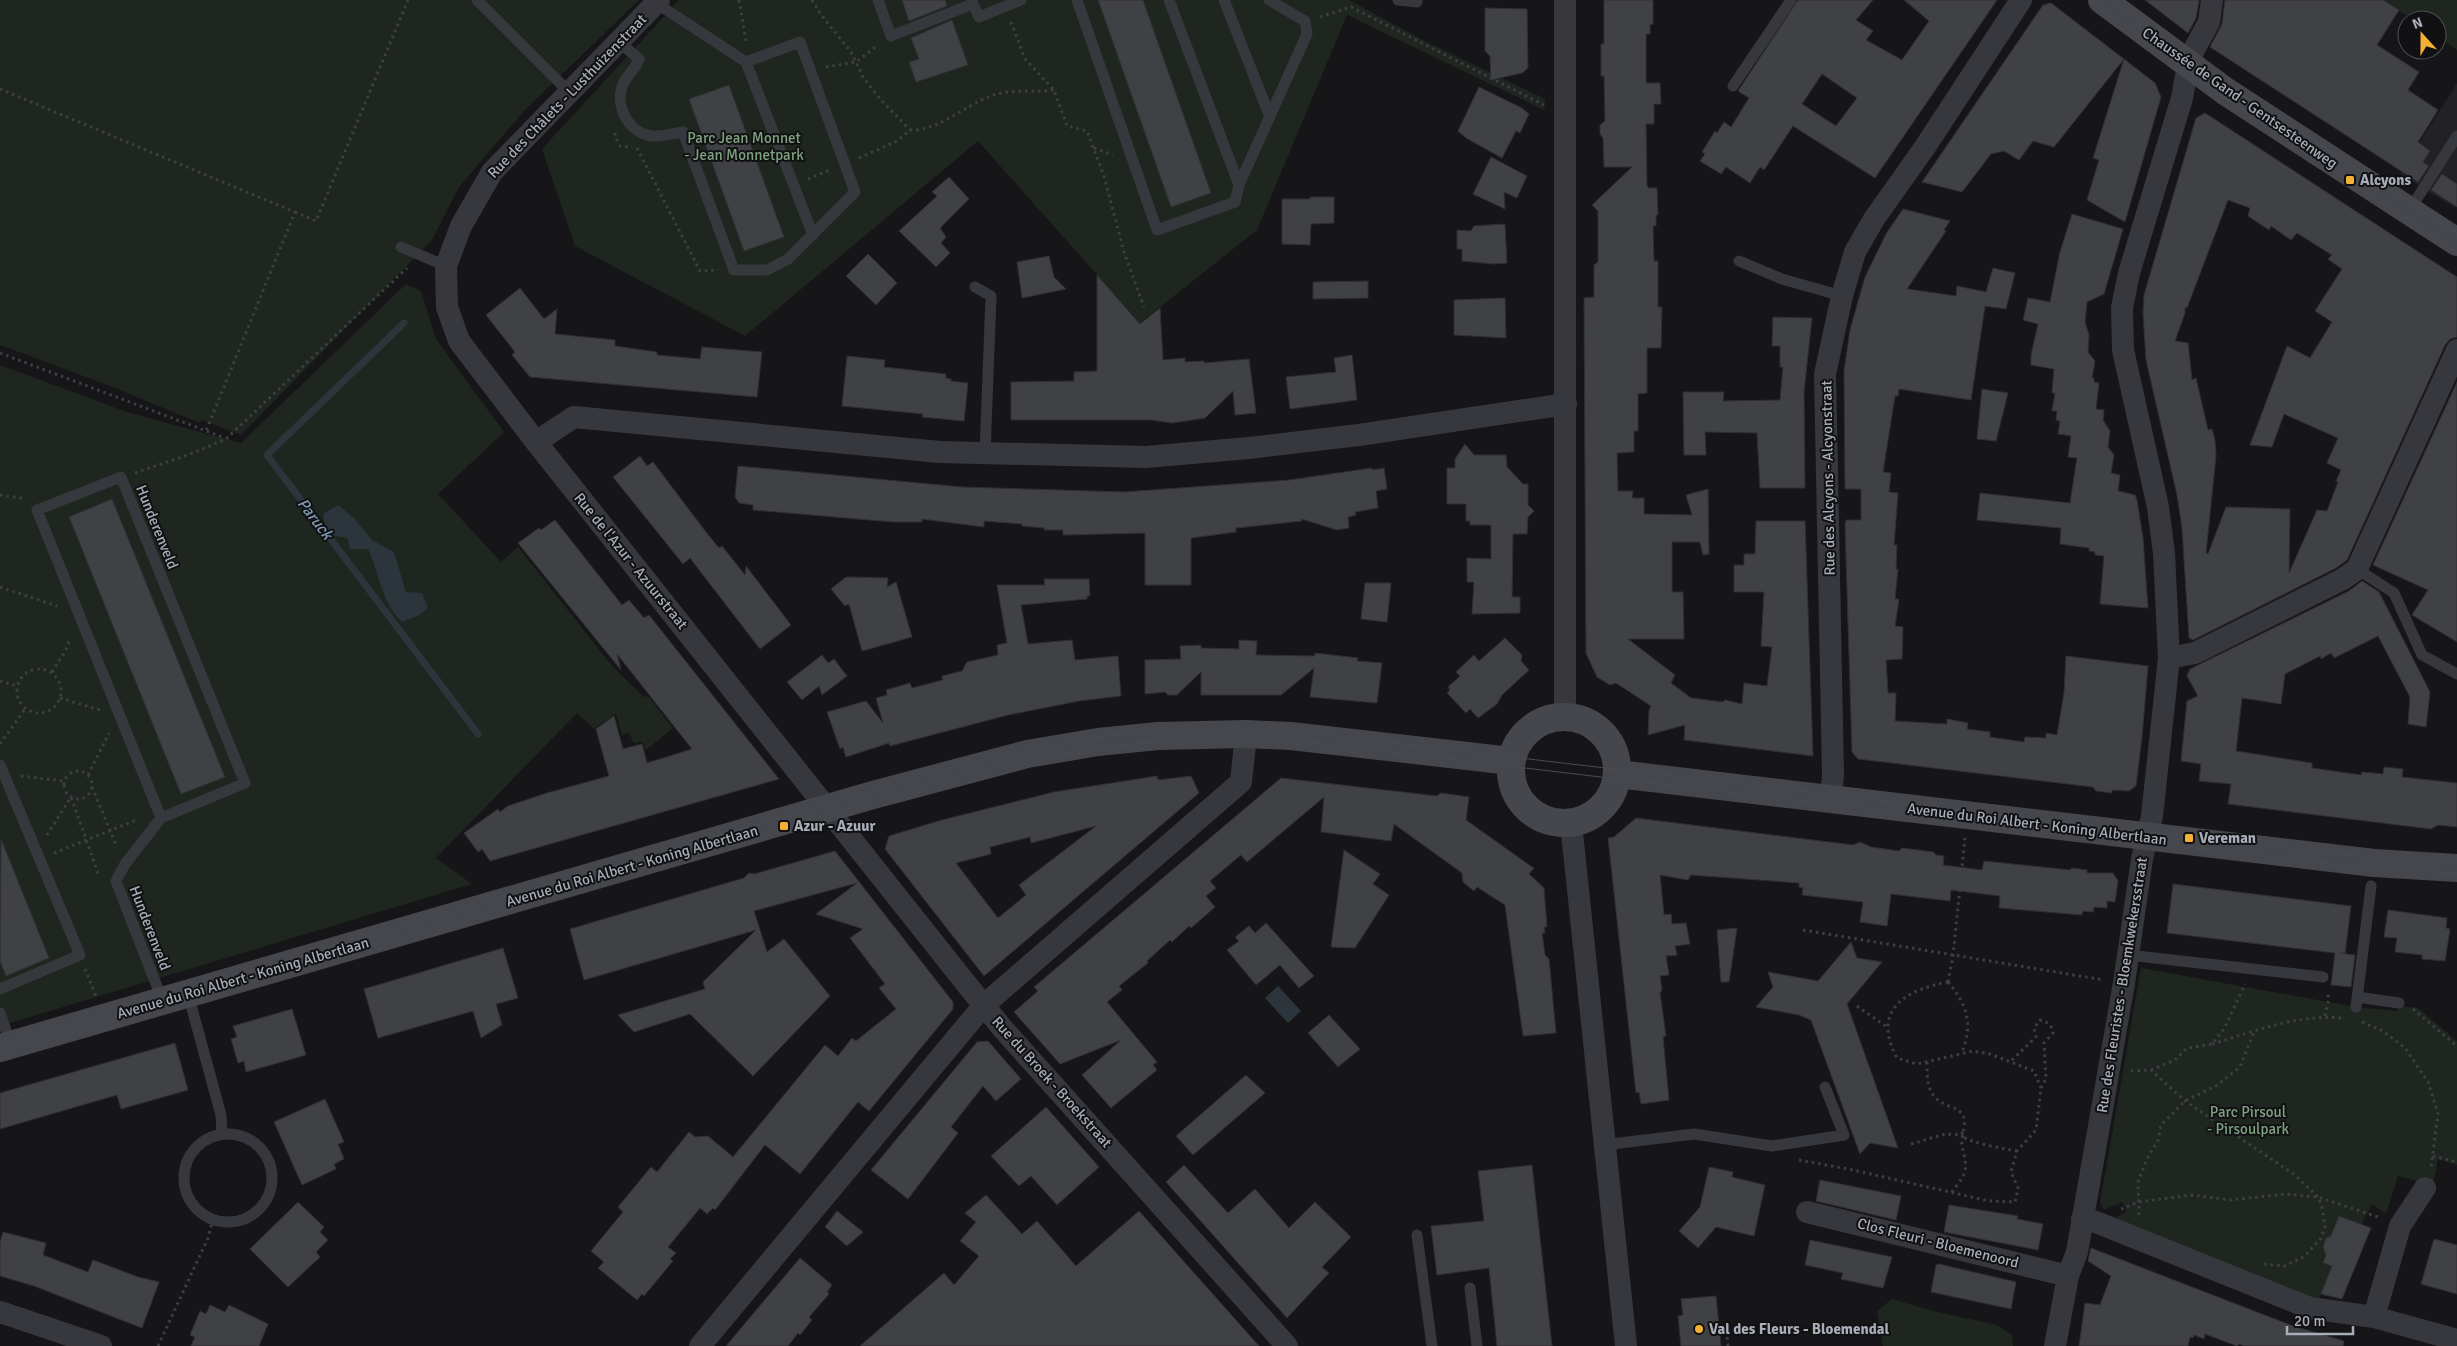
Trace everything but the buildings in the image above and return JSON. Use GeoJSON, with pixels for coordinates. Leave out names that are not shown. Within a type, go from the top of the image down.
{"type":"FeatureCollection","features":[{"type":"Feature","properties":{"kind":"street"},"geometry":{"type":"LineString","coordinates":[[1565,0],[1566,716]]}},
{"type":"Feature","properties":{"kind":"street","name":"Rue des Alcyons - Alcyonstraat"},"geometry":{"type":"LineString","coordinates":[[1830,799],[1833,774],[1825,374],[1842,296],[1855,252],[1874,219],[1925,147],[2021,0]]}},
{"type":"Feature","properties":{"kind":"street","name":"Chaussée de Gand - Gentsesteenweg"},"geometry":{"type":"LineString","coordinates":[[2102,0],[2188,64],[2287,132],[2457,242]]}},
{"type":"Feature","properties":{"kind":"street","name":"Rue des Fleuristes - Bloemkwekersstraat"},"geometry":{"type":"LineString","coordinates":[[2055,1346],[2068,1276],[2077,1252],[2152,816],[2169,658],[2164,554],[2158,507],[2123,350],[2122,308],[2129,273],[2182,98],[2188,64],[2209,22],[2212,0]]}},
{"type":"Feature","properties":{"kind":"street","name":"Rue des Châlets - Lusthuizenstraat"},"geometry":{"type":"LineString","coordinates":[[447,306],[446,266],[461,226],[492,172],[568,91],[657,2]]}},
{"type":"Feature","properties":{"kind":"street","name":"Rue de l'Azur - Azuurstraat"},"geometry":{"type":"LineString","coordinates":[[447,306],[459,341],[536,442],[828,808]]}},
{"type":"Feature","properties":{"kind":"street"},"geometry":{"type":"LineString","coordinates":[[2169,658],[2195,653],[2343,579],[2357,569],[2457,350]]}},
{"type":"Feature","properties":{"kind":"street"},"geometry":{"type":"LineString","coordinates":[[536,442],[574,417],[985,454],[1146,457],[1249,448],[1359,435],[1566,404]]}},
{"type":"Feature","properties":{"kind":"street"},"geometry":{"type":"LineString","coordinates":[[1566,716],[1589,722],[1606,735],[1616,754],[1618,774],[1612,796],[1598,812],[1571,823],[1557,823],[1540,818],[1522,803],[1512,782],[1511,761],[1519,741],[1532,727],[1548,718],[1566,716]]}},
{"type":"Feature","properties":{"kind":"street"},"geometry":{"type":"LineString","coordinates":[[700,1346],[984,1005],[1241,782],[1246,734]]}},
{"type":"Feature","properties":{"kind":"street","name":"Avenue du Roi Albert - Koning Albertlaan"},"geometry":{"type":"LineString","coordinates":[[6,1047],[828,808],[973,767],[1036,753],[1098,742],[1158,736],[1246,734],[1291,736],[1511,761]]}},
{"type":"Feature","properties":{"kind":"street","name":"Avenue du Roi Albert - Koning Albertlaan"},"geometry":{"type":"LineString","coordinates":[[1618,774],[2374,864],[2457,868]]}},
{"type":"Feature","properties":{"kind":"street","name":"Rue du Broek - Broekstraat"},"geometry":{"type":"LineString","coordinates":[[828,808],[984,1005],[1287,1346]]}},
{"type":"Feature","properties":{"kind":"street"},"geometry":{"type":"LineString","coordinates":[[1571,823],[1626,1346]]}},
{"type":"Feature","properties":{"kind":"street"},"geometry":{"type":"LineString","coordinates":[[2374,1317],[2400,1226],[2428,1179]]}},
{"type":"Feature","properties":{"kind":"street","name":"Clos Fleuri - Bloemenoord"},"geometry":{"type":"LineString","coordinates":[[1807,1212],[2068,1276]]}},
{"type":"Feature","properties":{"kind":"street"},"geometry":{"type":"LineString","coordinates":[[2082,1220],[2096,1222],[2310,1308],[2374,1317],[2457,1340]]}},
{"type":"Feature","properties":{"kind":"street"},"geometry":{"type":"LineString","coordinates":[[0,1312],[101,1346]]}},
{"type":"Feature","properties":{"kind":"lane"},"geometry":{"type":"LineString","coordinates":[[477,0],[568,91]]}},
{"type":"Feature","properties":{"kind":"lane"},"geometry":{"type":"LineString","coordinates":[[878,0],[891,36],[973,2],[980,17],[1021,0]]}},
{"type":"Feature","properties":{"kind":"lane"},"geometry":{"type":"LineString","coordinates":[[1077,0],[1156,230],[1235,202],[1239,185],[1307,34],[1305,21],[1269,0]]}},
{"type":"Feature","properties":{"kind":"lane"},"geometry":{"type":"LineString","coordinates":[[1169,0],[1239,185]]}},
{"type":"Feature","properties":{"kind":"lane"},"geometry":{"type":"LineString","coordinates":[[1224,0],[1270,117]]}},
{"type":"Feature","properties":{"kind":"lane"},"geometry":{"type":"LineString","coordinates":[[1398,0],[1417,2],[1417,0]]}},
{"type":"Feature","properties":{"kind":"lane"},"geometry":{"type":"LineString","coordinates":[[1732,86],[1791,0]]}},
{"type":"Feature","properties":{"kind":"lane"},"geometry":{"type":"LineString","coordinates":[[657,2],[746,62],[813,234]]}},
{"type":"Feature","properties":{"kind":"lane"},"geometry":{"type":"LineString","coordinates":[[618,41],[639,59],[635,71],[624,82],[621,111],[633,128],[652,136],[684,132],[734,270],[768,270],[788,259],[855,192],[800,42],[746,62]]}},
{"type":"Feature","properties":{"kind":"lane"},"geometry":{"type":"LineString","coordinates":[[2409,211],[2457,136]]}},
{"type":"Feature","properties":{"kind":"lane"},"geometry":{"type":"LineString","coordinates":[[401,247],[446,266]]}},
{"type":"Feature","properties":{"kind":"lane"},"geometry":{"type":"LineString","coordinates":[[1739,261],[1782,279],[1842,296]]}},
{"type":"Feature","properties":{"kind":"lane"},"geometry":{"type":"LineString","coordinates":[[975,287],[991,296],[985,454]]}},
{"type":"Feature","properties":{"kind":"lane","name":"Hunderenveld"},"geometry":{"type":"LineString","coordinates":[[38,510],[120,477],[245,782],[161,818],[124,864],[116,881],[175,998],[221,1115],[222,1134]]}},
{"type":"Feature","properties":{"kind":"lane"},"geometry":{"type":"LineString","coordinates":[[38,510],[118,716],[161,818]]}},
{"type":"Feature","properties":{"kind":"lane"},"geometry":{"type":"LineString","coordinates":[[2357,569],[2394,593],[2422,654],[2457,674]]}},
{"type":"Feature","properties":{"kind":"lane"},"geometry":{"type":"LineString","coordinates":[[0,989],[80,956],[2,769]]}},
{"type":"Feature","properties":{"kind":"lane"},"geometry":{"type":"LineString","coordinates":[[2371,886],[2356,1002],[2399,1003]]}},
{"type":"Feature","properties":{"kind":"lane"},"geometry":{"type":"LineString","coordinates":[[2128,955],[2323,977]]}},
{"type":"Feature","properties":{"kind":"lane"},"geometry":{"type":"LineString","coordinates":[[0,1013],[6,1047]]}},
{"type":"Feature","properties":{"kind":"lane"},"geometry":{"type":"LineString","coordinates":[[1604,1145],[1694,1134],[1772,1146],[1844,1135],[1825,1087]]}},
{"type":"Feature","properties":{"kind":"lane"},"geometry":{"type":"LineString","coordinates":[[222,1134],[237,1135],[250,1140],[261,1150],[269,1162],[271,1183],[264,1203],[254,1213],[242,1220],[228,1222],[213,1219],[200,1212],[190,1201],[185,1188],[184,1173],[188,1159],[196,1147],[208,1138],[222,1134]]}},
{"type":"Feature","properties":{"kind":"lane"},"geometry":{"type":"LineString","coordinates":[[1417,1235],[1432,1346]]}},
{"type":"Feature","properties":{"kind":"lane"},"geometry":{"type":"LineString","coordinates":[[1470,1288],[1477,1346]]}},
{"type":"Feature","properties":{"kind":"path"},"geometry":{"type":"LineString","coordinates":[[0,89],[316,221],[408,0]]}},
{"type":"Feature","properties":{"kind":"path"},"geometry":{"type":"LineString","coordinates":[[739,0],[746,46],[746,62]]}},
{"type":"Feature","properties":{"kind":"path"},"geometry":{"type":"LineString","coordinates":[[812,0],[856,62],[863,77],[880,99],[910,130],[915,131],[944,120],[988,97],[1010,91],[1032,93],[1054,90]]}},
{"type":"Feature","properties":{"kind":"path"},"geometry":{"type":"LineString","coordinates":[[1005,7],[1025,60],[1054,90],[1067,126],[1087,131],[1104,176],[1124,252],[1144,307]]}},
{"type":"Feature","properties":{"kind":"path"},"geometry":{"type":"LineString","coordinates":[[1305,21],[1351,7],[1565,114]]}},
{"type":"Feature","properties":{"kind":"path"},"geometry":{"type":"LineString","coordinates":[[812,73],[830,66],[856,62],[891,36]]}},
{"type":"Feature","properties":{"kind":"path"},"geometry":{"type":"LineString","coordinates":[[624,114],[616,127],[615,137],[620,146],[636,147],[700,271],[734,270]]}},
{"type":"Feature","properties":{"kind":"path"},"geometry":{"type":"LineString","coordinates":[[206,431],[295,212]]}},
{"type":"Feature","properties":{"kind":"path"},"geometry":{"type":"LineString","coordinates":[[120,477],[193,453],[226,439],[420,255]]}},
{"type":"Feature","properties":{"kind":"path"},"geometry":{"type":"LineString","coordinates":[[0,353],[226,439]]}},
{"type":"Feature","properties":{"kind":"path"},"geometry":{"type":"LineString","coordinates":[[0,495],[24,498],[30,501],[38,510]]}},
{"type":"Feature","properties":{"kind":"path"},"geometry":{"type":"LineString","coordinates":[[0,587],[79,613],[66,650],[52,672]]}},
{"type":"Feature","properties":{"kind":"path"},"geometry":{"type":"LineString","coordinates":[[33,669],[44,669],[52,672],[60,685],[60,698],[54,707],[42,713],[25,709],[16,695],[17,686],[20,678],[33,669]]}},
{"type":"Feature","properties":{"kind":"path"},"geometry":{"type":"LineString","coordinates":[[0,681],[17,686]]}},
{"type":"Feature","properties":{"kind":"path"},"geometry":{"type":"LineString","coordinates":[[60,698],[118,716],[88,775]]}},
{"type":"Feature","properties":{"kind":"path"},"geometry":{"type":"LineString","coordinates":[[0,744],[25,709]]}},
{"type":"Feature","properties":{"kind":"path"},"geometry":{"type":"LineString","coordinates":[[2,769],[64,781]]}},
{"type":"Feature","properties":{"kind":"path"},"geometry":{"type":"LineString","coordinates":[[116,881],[100,877],[71,797],[65,790],[64,781],[74,771],[82,771],[88,775],[124,864]]}},
{"type":"Feature","properties":{"kind":"path"},"geometry":{"type":"LineString","coordinates":[[71,797],[79,799],[88,795],[92,787]]}},
{"type":"Feature","properties":{"kind":"path"},"geometry":{"type":"LineString","coordinates":[[38,856],[71,797]]}},
{"type":"Feature","properties":{"kind":"path"},"geometry":{"type":"LineString","coordinates":[[38,856],[86,841],[142,818],[161,818]]}},
{"type":"Feature","properties":{"kind":"path"},"geometry":{"type":"LineString","coordinates":[[1961,1054],[1968,1035],[1968,1023],[1960,997],[1948,982],[1953,956],[1966,837]]}},
{"type":"Feature","properties":{"kind":"path"},"geometry":{"type":"LineString","coordinates":[[1804,930],[2124,983]]}},
{"type":"Feature","properties":{"kind":"path"},"geometry":{"type":"LineString","coordinates":[[80,956],[96,996]]}},
{"type":"Feature","properties":{"kind":"path"},"geometry":{"type":"LineString","coordinates":[[1948,982],[1903,997],[1896,1004],[1886,1027],[1890,1046],[1897,1058],[1917,1064],[1974,1051],[2034,1071],[2041,1088]]}},
{"type":"Feature","properties":{"kind":"path"},"geometry":{"type":"LineString","coordinates":[[2212,1044],[2224,1029],[2244,989]]}},
{"type":"Feature","properties":{"kind":"path"},"geometry":{"type":"LineString","coordinates":[[2325,1016],[2329,998]]}},
{"type":"Feature","properties":{"kind":"path"},"geometry":{"type":"LineString","coordinates":[[2352,1018],[2356,1002]]}},
{"type":"Feature","properties":{"kind":"path"},"geometry":{"type":"LineString","coordinates":[[2399,1003],[2411,1005],[2413,1010],[2457,1046]]}},
{"type":"Feature","properties":{"kind":"path"},"geometry":{"type":"LineString","coordinates":[[1857,1006],[1886,1027]]}},
{"type":"Feature","properties":{"kind":"path"},"geometry":{"type":"LineString","coordinates":[[2132,1071],[2151,1070],[2175,1060],[2187,1048],[2212,1044],[2277,1023],[2325,1016],[2352,1018],[2383,1030],[2405,1048],[2421,1069],[2434,1096],[2438,1114],[2428,1179]]}},
{"type":"Feature","properties":{"kind":"path"},"geometry":{"type":"LineString","coordinates":[[1772,1146],[1777,1156],[1853,1170],[1990,1201],[2015,1202],[2018,1188],[2011,1172],[2017,1151],[2036,1130],[2041,1088],[2046,1079],[2044,1042],[2053,1033],[2052,1027],[2047,1022],[2040,1020],[2034,1028],[2036,1037],[2044,1042]]}},
{"type":"Feature","properties":{"kind":"path"},"geometry":{"type":"LineString","coordinates":[[2142,1219],[2139,1214],[2138,1182],[2146,1159],[2158,1140],[2161,1125],[2185,1101],[2216,1086],[2240,1068],[2254,1032]]}},
{"type":"Feature","properties":{"kind":"path"},"geometry":{"type":"LineString","coordinates":[[2010,1062],[2036,1037]]}},
{"type":"Feature","properties":{"kind":"path"},"geometry":{"type":"LineString","coordinates":[[1927,1062],[1927,1084],[1930,1093],[1946,1105],[1957,1109],[1963,1116],[1964,1174],[1951,1193]]}},
{"type":"Feature","properties":{"kind":"path"},"geometry":{"type":"LineString","coordinates":[[2151,1070],[2185,1101],[2295,1174],[2318,1197],[2322,1207],[2325,1227],[2321,1238],[2305,1256],[2284,1266],[2259,1263]]}},
{"type":"Feature","properties":{"kind":"path"},"geometry":{"type":"LineString","coordinates":[[1911,1144],[1945,1134],[1954,1135],[1962,1133],[1963,1137],[1970,1142],[1984,1142],[1996,1148],[2017,1151]]}},
{"type":"Feature","properties":{"kind":"path"},"geometry":{"type":"LineString","coordinates":[[2433,1156],[2457,1162]]}},
{"type":"Feature","properties":{"kind":"path"},"geometry":{"type":"LineString","coordinates":[[2125,1206],[2138,1202],[2192,1195],[2230,1200],[2285,1194],[2318,1197],[2368,1212]]}},
{"type":"Feature","properties":{"kind":"path"},"geometry":{"type":"LineString","coordinates":[[158,1346],[208,1238],[213,1219]]}},
{"type":"Feature","properties":{"kind":"path"},"geometry":{"type":"LineString","coordinates":[[1728,1346],[1727,1335],[1743,1326]]}},
{"type":"Feature","properties":{"kind":"shaded area"},"geometry":{"type":"Polygon","coordinates":[[[2457,83],[2457,204],[2455,208],[2400,174],[2457,83]]]}},
{"type":"Feature","properties":{"kind":"shaded area"},"geometry":{"type":"Polygon","coordinates":[[[338,505],[354,518],[372,540],[394,552],[406,592],[422,593],[428,608],[419,615],[402,622],[395,614],[385,597],[368,549],[350,549],[347,538],[327,534],[323,514],[338,505]]]}},
{"type":"Feature","properties":{"kind":"shaded area"},"geometry":{"type":"Polygon","coordinates":[[[1278,986],[1301,1011],[1288,1023],[1265,998],[1278,986]]]}},
{"type":"Feature","properties":{"kind":"green space"},"geometry":{"type":"Polygon","coordinates":[[[0,0],[639,0],[524,111],[459,187],[432,240],[241,435],[202,420],[200,423],[110,386],[0,345],[0,0]]]}},
{"type":"Feature","properties":{"kind":"green space","name":"Parc Jean Monnet - Jean Monnetpark"},"geometry":{"type":"Polygon","coordinates":[[[679,0],[1349,0],[1425,41],[1545,99],[1544,110],[1347,15],[1257,230],[1140,323],[978,141],[745,336],[575,246],[542,149],[679,0]]]}},
{"type":"Feature","properties":{"kind":"green space"},"geometry":{"type":"Polygon","coordinates":[[[2383,0],[2457,0],[2457,50],[2447,43],[2447,10],[2398,10],[2383,0]]]}},
{"type":"Feature","properties":{"kind":"green space"},"geometry":{"type":"Polygon","coordinates":[[[406,284],[421,291],[436,339],[504,432],[438,494],[501,562],[518,547],[613,667],[644,697],[648,696],[673,728],[646,750],[642,741],[634,743],[629,733],[622,735],[616,714],[594,729],[577,713],[436,858],[472,884],[0,1026],[0,365],[127,412],[241,443],[406,284]]]}},
{"type":"Feature","properties":{"kind":"green space","name":"Parc Pirsoul - Pirsoulpark"},"geometry":{"type":"Polygon","coordinates":[[[2141,968],[2356,1007],[2397,1011],[2399,1006],[2418,1008],[2457,1041],[2457,1165],[2438,1159],[2433,1185],[2398,1176],[2386,1214],[2372,1204],[2361,1225],[2326,1238],[2323,1247],[2327,1254],[2323,1263],[2332,1266],[2318,1302],[2116,1220],[2116,1217],[2127,1212],[2122,1202],[2104,1210],[2100,1203],[2141,968]]]}},
{"type":"Feature","properties":{"kind":"green space"},"geometry":{"type":"Polygon","coordinates":[[[1892,1299],[1929,1310],[1997,1325],[2012,1335],[2013,1346],[1883,1346],[1877,1311],[1892,1299]]]}},
{"type":"Feature","properties":{"kind":"waterway","name":"Paruck"},"geometry":{"type":"LineString","coordinates":[[404,323],[267,455],[478,734]]}},
{"type":"Feature","properties":{"kind":"tram line"},"geometry":{"type":"LineString","coordinates":[[2091,0],[2222,96],[2457,253]]}},
{"type":"Feature","properties":{"kind":"tram line"},"geometry":{"type":"LineString","coordinates":[[2112,0],[2229,86],[2457,233]]}},
{"type":"Feature","properties":{"kind":"tram line"},"geometry":{"type":"LineString","coordinates":[[0,1044],[972,762],[1097,737],[1158,731],[1291,731],[2344,855],[2457,864]]}},
{"type":"Feature","properties":{"kind":"tram line"},"geometry":{"type":"LineString","coordinates":[[0,1053],[974,772],[1053,755],[1131,744],[1171,741],[1210,739],[1290,740],[2373,869],[2457,873]]}},
{"type":"Feature","properties":{"kind":"place","name":"Alcyons"},"geometry":{"type":"Point","coordinates":[2350,180]}},
{"type":"Feature","properties":{"kind":"place","name":"Azur - Azuur"},"geometry":{"type":"Point","coordinates":[784,826]}},
{"type":"Feature","properties":{"kind":"place","name":"Vereman"},"geometry":{"type":"Point","coordinates":[2189,838]}},
{"type":"Feature","properties":{"kind":"place","name":"Val des Fleurs - Bloemendal"},"geometry":{"type":"Point","coordinates":[1699,1329]}}]}
